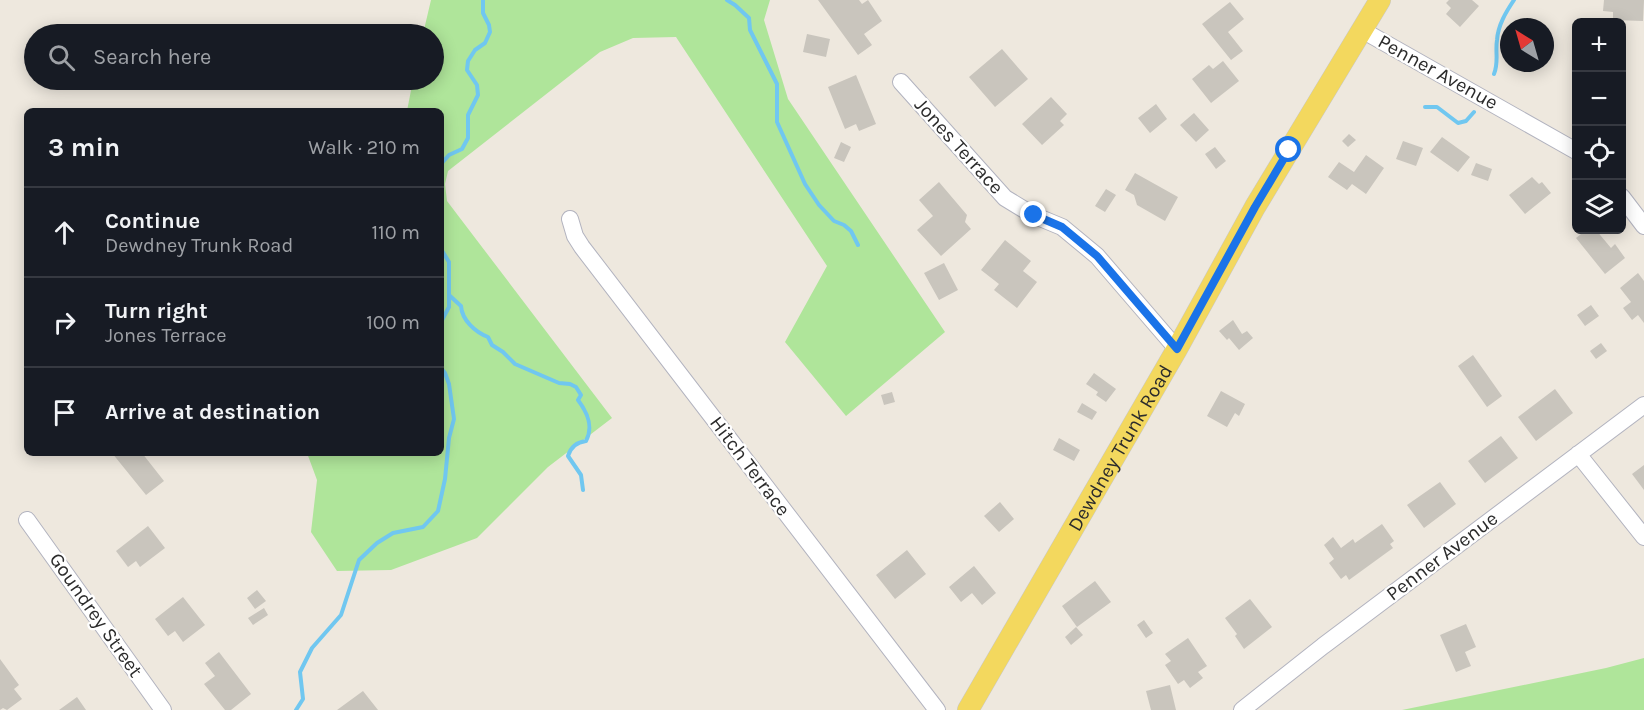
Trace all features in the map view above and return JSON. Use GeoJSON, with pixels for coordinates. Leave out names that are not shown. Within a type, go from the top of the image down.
{"type":"FeatureCollection","features":[{"type":"Feature","properties":{"kind":"main road","name":"Dewdney Trunk Road"},"geometry":{"type":"LineString","coordinates":[[968,710],[1177,349],[1255,207],[1380,0]]}},
{"type":"Feature","properties":{"kind":"street","name":"Penner Avenue"},"geometry":{"type":"LineString","coordinates":[[1362,30],[1572,149]]}},
{"type":"Feature","properties":{"kind":"street","name":"Jones Terrace"},"geometry":{"type":"LineString","coordinates":[[901,82],[1005,198],[1034,215],[1062,227],[1097,256],[1177,349]]}},
{"type":"Feature","properties":{"kind":"street"},"geometry":{"type":"LineString","coordinates":[[1626,202],[1644,226]]}},
{"type":"Feature","properties":{"kind":"street","name":"Hitch Terrace"},"geometry":{"type":"LineString","coordinates":[[570,219],[575,236],[582,247],[937,710]]}},
{"type":"Feature","properties":{"kind":"street","name":"Penner Avenue"},"geometry":{"type":"LineString","coordinates":[[1242,710],[1644,405]]}},
{"type":"Feature","properties":{"kind":"street"},"geometry":{"type":"LineString","coordinates":[[1578,454],[1644,537]]}},
{"type":"Feature","properties":{"kind":"street","name":"Goundrey Street"},"geometry":{"type":"LineString","coordinates":[[27,520],[163,710]]}},
{"type":"Feature","properties":{"kind":"green space"},"geometry":{"type":"Polygon","coordinates":[[[431,0],[770,0],[764,20],[788,99],[945,332],[846,416],[785,342],[827,266],[676,37],[633,38],[600,52],[448,171],[445,184],[447,201],[612,418],[548,467],[477,538],[391,570],[337,571],[311,532],[317,480],[308,456],[444,456],[444,108],[408,108],[411,90],[444,90],[444,24],[425,24],[431,0]]]}},
{"type":"Feature","properties":{"kind":"green space"},"geometry":{"type":"Polygon","coordinates":[[[1644,658],[1644,710],[1402,710],[1606,668],[1644,658]]]}},
{"type":"Feature","properties":{"kind":"building"},"geometry":{"type":"Polygon","coordinates":[[[818,0],[859,0],[862,4],[868,0],[882,21],[864,34],[872,45],[858,55],[818,0]]]}},
{"type":"Feature","properties":{"kind":"building"},"geometry":{"type":"Polygon","coordinates":[[[1449,0],[1472,0],[1479,6],[1460,27],[1446,14],[1451,8],[1446,3],[1449,0]]]}},
{"type":"Feature","properties":{"kind":"building"},"geometry":{"type":"Polygon","coordinates":[[[1604,0],[1644,0],[1643,21],[1613,18],[1613,12],[1603,11],[1604,0]]]}},
{"type":"Feature","properties":{"kind":"building"},"geometry":{"type":"Polygon","coordinates":[[[1230,2],[1244,19],[1228,32],[1243,51],[1231,60],[1202,24],[1230,2]]]}},
{"type":"Feature","properties":{"kind":"building"},"geometry":{"type":"Polygon","coordinates":[[[807,34],[830,39],[826,57],[803,52],[807,34]]]}},
{"type":"Feature","properties":{"kind":"building"},"geometry":{"type":"Polygon","coordinates":[[[1002,49],[1028,79],[995,107],[969,77],[1002,49]]]}},
{"type":"Feature","properties":{"kind":"building"},"geometry":{"type":"Polygon","coordinates":[[[1223,61],[1239,81],[1211,103],[1192,79],[1209,65],[1213,69],[1223,61]]]}},
{"type":"Feature","properties":{"kind":"building"},"geometry":{"type":"Polygon","coordinates":[[[856,75],[876,124],[859,131],[856,124],[845,129],[828,87],[856,75]]]}},
{"type":"Feature","properties":{"kind":"building"},"geometry":{"type":"Polygon","coordinates":[[[1051,97],[1067,114],[1060,121],[1064,125],[1042,145],[1022,124],[1051,97]]]}},
{"type":"Feature","properties":{"kind":"building"},"geometry":{"type":"Polygon","coordinates":[[[1156,104],[1167,119],[1150,133],[1138,118],[1156,104]]]}},
{"type":"Feature","properties":{"kind":"building"},"geometry":{"type":"Polygon","coordinates":[[[1194,113],[1209,130],[1196,142],[1180,125],[1194,113]]]}},
{"type":"Feature","properties":{"kind":"building"},"geometry":{"type":"Polygon","coordinates":[[[1349,134],[1356,140],[1348,147],[1342,141],[1349,134]]]}},
{"type":"Feature","properties":{"kind":"building"},"geometry":{"type":"Polygon","coordinates":[[[1442,137],[1470,157],[1458,172],[1430,152],[1442,137]]]}},
{"type":"Feature","properties":{"kind":"building"},"geometry":{"type":"Polygon","coordinates":[[[1403,141],[1423,148],[1416,166],[1396,159],[1403,141]]]}},
{"type":"Feature","properties":{"kind":"building"},"geometry":{"type":"Polygon","coordinates":[[[841,142],[851,147],[844,162],[834,158],[841,142]]]}},
{"type":"Feature","properties":{"kind":"building"},"geometry":{"type":"Polygon","coordinates":[[[1215,147],[1226,161],[1216,169],[1205,154],[1215,147]]]}},
{"type":"Feature","properties":{"kind":"building"},"geometry":{"type":"Polygon","coordinates":[[[1366,155],[1384,168],[1366,194],[1352,184],[1347,190],[1328,177],[1339,162],[1354,172],[1366,155]]]}},
{"type":"Feature","properties":{"kind":"building"},"geometry":{"type":"Polygon","coordinates":[[[1476,163],[1492,169],[1488,181],[1471,175],[1476,163]]]}},
{"type":"Feature","properties":{"kind":"building"},"geometry":{"type":"Polygon","coordinates":[[[1135,173],[1178,197],[1165,221],[1137,205],[1134,195],[1125,190],[1135,173]]]}},
{"type":"Feature","properties":{"kind":"building"},"geometry":{"type":"Polygon","coordinates":[[[1532,177],[1539,184],[1542,182],[1551,193],[1525,214],[1509,195],[1532,177]]]}},
{"type":"Feature","properties":{"kind":"building"},"geometry":{"type":"Polygon","coordinates":[[[939,182],[967,215],[965,222],[971,229],[941,256],[917,230],[933,216],[919,200],[939,182]]]}},
{"type":"Feature","properties":{"kind":"building"},"geometry":{"type":"Polygon","coordinates":[[[1106,189],[1116,195],[1105,212],[1095,206],[1106,189]]]}},
{"type":"Feature","properties":{"kind":"building"},"geometry":{"type":"Polygon","coordinates":[[[1581,234],[1599,234],[1611,248],[1615,244],[1625,258],[1605,274],[1576,238],[1581,234]]]}},
{"type":"Feature","properties":{"kind":"building"},"geometry":{"type":"Polygon","coordinates":[[[1005,240],[1031,261],[1023,271],[1037,282],[1017,308],[994,290],[999,284],[981,270],[1005,240]]]}},
{"type":"Feature","properties":{"kind":"building"},"geometry":{"type":"Polygon","coordinates":[[[944,263],[958,290],[939,300],[924,273],[944,263]]]}},
{"type":"Feature","properties":{"kind":"building"},"geometry":{"type":"Polygon","coordinates":[[[1638,273],[1644,281],[1644,323],[1638,315],[1632,320],[1623,308],[1631,302],[1620,288],[1638,273]]]}},
{"type":"Feature","properties":{"kind":"building"},"geometry":{"type":"Polygon","coordinates":[[[1591,305],[1599,316],[1585,326],[1577,315],[1591,305]]]}},
{"type":"Feature","properties":{"kind":"building"},"geometry":{"type":"Polygon","coordinates":[[[1233,320],[1242,334],[1247,331],[1253,338],[1239,350],[1229,338],[1227,340],[1219,331],[1233,320]]]}},
{"type":"Feature","properties":{"kind":"building"},"geometry":{"type":"Polygon","coordinates":[[[1601,343],[1607,351],[1596,359],[1590,351],[1601,343]]]}},
{"type":"Feature","properties":{"kind":"building"},"geometry":{"type":"Polygon","coordinates":[[[1473,355],[1502,396],[1487,407],[1458,366],[1473,355]]]}},
{"type":"Feature","properties":{"kind":"building"},"geometry":{"type":"Polygon","coordinates":[[[1094,373],[1116,389],[1106,402],[1096,395],[1098,392],[1086,384],[1094,373]]]}},
{"type":"Feature","properties":{"kind":"building"},"geometry":{"type":"Polygon","coordinates":[[[1555,389],[1573,413],[1536,441],[1518,417],[1555,389]]]}},
{"type":"Feature","properties":{"kind":"building"},"geometry":{"type":"Polygon","coordinates":[[[1221,391],[1245,404],[1239,416],[1235,413],[1227,427],[1207,416],[1221,391]]]}},
{"type":"Feature","properties":{"kind":"building"},"geometry":{"type":"Polygon","coordinates":[[[892,392],[895,402],[884,405],[881,395],[892,392]]]}},
{"type":"Feature","properties":{"kind":"building"},"geometry":{"type":"Polygon","coordinates":[[[1082,403],[1097,412],[1092,420],[1077,412],[1082,403]]]}},
{"type":"Feature","properties":{"kind":"building"},"geometry":{"type":"Polygon","coordinates":[[[1501,436],[1518,458],[1485,483],[1468,461],[1501,436]]]}},
{"type":"Feature","properties":{"kind":"building"},"geometry":{"type":"Polygon","coordinates":[[[1059,438],[1080,450],[1074,461],[1053,450],[1059,438]]]}},
{"type":"Feature","properties":{"kind":"building"},"geometry":{"type":"Polygon","coordinates":[[[114,456],[144,456],[164,481],[146,495],[114,456]]]}},
{"type":"Feature","properties":{"kind":"building"},"geometry":{"type":"Polygon","coordinates":[[[1644,465],[1644,490],[1632,474],[1644,465]]]}},
{"type":"Feature","properties":{"kind":"building"},"geometry":{"type":"Polygon","coordinates":[[[1440,482],[1456,504],[1424,528],[1407,505],[1440,482]]]}},
{"type":"Feature","properties":{"kind":"building"},"geometry":{"type":"Polygon","coordinates":[[[1000,502],[1014,519],[999,532],[984,516],[1000,502]]]}},
{"type":"Feature","properties":{"kind":"building"},"geometry":{"type":"Polygon","coordinates":[[[1382,524],[1394,541],[1390,544],[1393,548],[1349,580],[1346,575],[1341,579],[1329,563],[1334,559],[1324,545],[1333,537],[1341,548],[1353,539],[1355,543],[1382,524]]]}},
{"type":"Feature","properties":{"kind":"building"},"geometry":{"type":"Polygon","coordinates":[[[148,526],[165,548],[140,567],[136,561],[128,567],[116,551],[148,526]]]}},
{"type":"Feature","properties":{"kind":"building"},"geometry":{"type":"Polygon","coordinates":[[[907,550],[926,574],[895,599],[876,575],[907,550]]]}},
{"type":"Feature","properties":{"kind":"building"},"geometry":{"type":"Polygon","coordinates":[[[974,566],[996,593],[982,605],[972,593],[961,602],[949,587],[974,566]]]}},
{"type":"Feature","properties":{"kind":"building"},"geometry":{"type":"Polygon","coordinates":[[[1095,581],[1111,602],[1077,627],[1062,606],[1095,581]]]}},
{"type":"Feature","properties":{"kind":"building"},"geometry":{"type":"Polygon","coordinates":[[[257,590],[266,601],[255,609],[247,598],[257,590]]]}},
{"type":"Feature","properties":{"kind":"building"},"geometry":{"type":"Polygon","coordinates":[[[183,597],[205,625],[183,642],[175,631],[168,636],[155,619],[183,597]]]}},
{"type":"Feature","properties":{"kind":"building"},"geometry":{"type":"Polygon","coordinates":[[[1250,599],[1272,627],[1244,649],[1235,636],[1237,634],[1225,618],[1250,599]]]}},
{"type":"Feature","properties":{"kind":"building"},"geometry":{"type":"Polygon","coordinates":[[[264,608],[268,615],[253,625],[248,618],[264,608]]]}},
{"type":"Feature","properties":{"kind":"building"},"geometry":{"type":"Polygon","coordinates":[[[1144,620],[1153,633],[1146,638],[1137,625],[1144,620]]]}},
{"type":"Feature","properties":{"kind":"building"},"geometry":{"type":"Polygon","coordinates":[[[1466,624],[1476,647],[1465,652],[1471,666],[1456,672],[1440,635],[1466,624]]]}},
{"type":"Feature","properties":{"kind":"building"},"geometry":{"type":"Polygon","coordinates":[[[1076,627],[1083,635],[1071,645],[1065,637],[1076,627]]]}},
{"type":"Feature","properties":{"kind":"building"},"geometry":{"type":"Polygon","coordinates":[[[1188,638],[1207,666],[1198,672],[1203,678],[1190,688],[1184,680],[1178,684],[1165,665],[1171,661],[1165,654],[1188,638]]]}},
{"type":"Feature","properties":{"kind":"building"},"geometry":{"type":"Polygon","coordinates":[[[219,652],[251,694],[231,710],[225,710],[204,684],[215,676],[205,663],[219,652]]]}},
{"type":"Feature","properties":{"kind":"building"},"geometry":{"type":"Polygon","coordinates":[[[0,659],[19,685],[14,689],[22,699],[7,710],[3,708],[0,710],[0,659]]]}},
{"type":"Feature","properties":{"kind":"building"},"geometry":{"type":"Polygon","coordinates":[[[1170,685],[1176,710],[1151,710],[1146,691],[1170,685]]]}},
{"type":"Feature","properties":{"kind":"building"},"geometry":{"type":"Polygon","coordinates":[[[363,691],[378,710],[337,710],[363,691]]]}},
{"type":"Feature","properties":{"kind":"building"},"geometry":{"type":"Polygon","coordinates":[[[77,697],[86,710],[59,710],[77,697]]]}},
{"type":"Feature","properties":{"kind":"waterway"},"geometry":{"type":"LineString","coordinates":[[444,161],[449,155],[462,149],[468,138],[468,115],[478,95],[477,85],[467,70],[468,61],[475,50],[485,43],[490,32],[483,13],[483,0]]}},
{"type":"Feature","properties":{"kind":"waterway"},"geometry":{"type":"LineString","coordinates":[[727,0],[749,18],[750,30],[777,84],[777,122],[805,184],[819,205],[834,221],[851,231],[858,245]]}},
{"type":"Feature","properties":{"kind":"waterway"},"geometry":{"type":"LineString","coordinates":[[1494,74],[1499,29],[1514,0]]}},
{"type":"Feature","properties":{"kind":"waterway"},"geometry":{"type":"LineString","coordinates":[[1425,107],[1437,107],[1458,123],[1466,121],[1474,112]]}},
{"type":"Feature","properties":{"kind":"waterway"},"geometry":{"type":"LineString","coordinates":[[444,254],[449,262],[449,307],[444,316]]}},
{"type":"Feature","properties":{"kind":"waterway"},"geometry":{"type":"LineString","coordinates":[[449,295],[461,306],[470,325],[488,337],[492,345],[515,364],[559,383],[576,387],[581,395],[578,400],[587,414],[589,430],[586,441],[575,445],[568,456],[581,475],[583,490]]}},
{"type":"Feature","properties":{"kind":"waterway"},"geometry":{"type":"LineString","coordinates":[[296,710],[303,699],[300,672],[312,648],[341,615],[359,560],[377,543],[393,533],[423,527],[438,511],[454,419],[449,384],[444,372]]}},
{"type":"Feature","properties":{"kind":"route"},"geometry":{"type":"LineString","coordinates":[[1034,215],[1062,227],[1097,256],[1177,349],[1289,150]]}}]}
